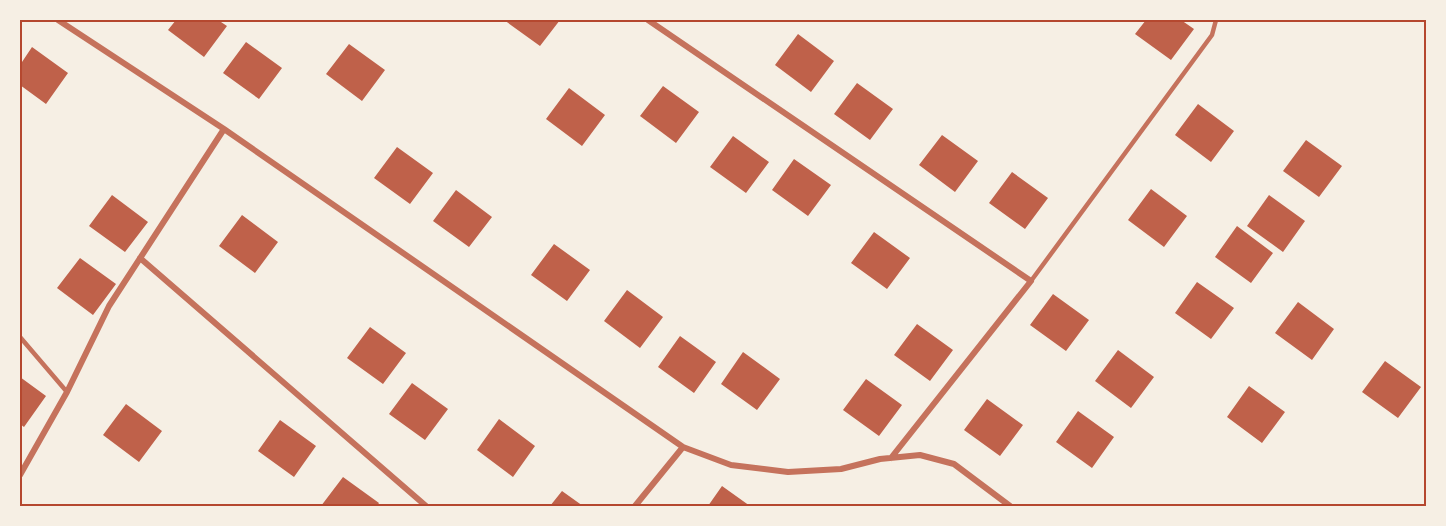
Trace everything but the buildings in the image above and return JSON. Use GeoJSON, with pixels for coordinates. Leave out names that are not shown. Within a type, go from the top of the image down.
{"type":"FeatureCollection","features":[{"type":"Feature","properties":{"kind":"street"},"geometry":{"type":"LineString","coordinates":[[58,20],[224,129],[683,447],[731,465],[788,472],[841,469],[891,458],[920,455],[954,464],[1010,507]]}},
{"type":"Feature","properties":{"kind":"street"},"geometry":{"type":"LineString","coordinates":[[648,20],[1030,281],[891,458]]}},
{"type":"Feature","properties":{"kind":"street"},"geometry":{"type":"LineString","coordinates":[[20,475],[67,392],[109,306],[224,129]]}},
{"type":"Feature","properties":{"kind":"street"},"geometry":{"type":"LineString","coordinates":[[140,258],[426,507]]}},
{"type":"Feature","properties":{"kind":"street"},"geometry":{"type":"LineString","coordinates":[[635,507],[683,447]]}},
{"type":"Feature","properties":{"kind":"lane"},"geometry":{"type":"LineString","coordinates":[[1030,281],[1208,40],[1216,25],[1216,20]]}},
{"type":"Feature","properties":{"kind":"lane"},"geometry":{"type":"LineString","coordinates":[[20,337],[67,392]]}}]}
